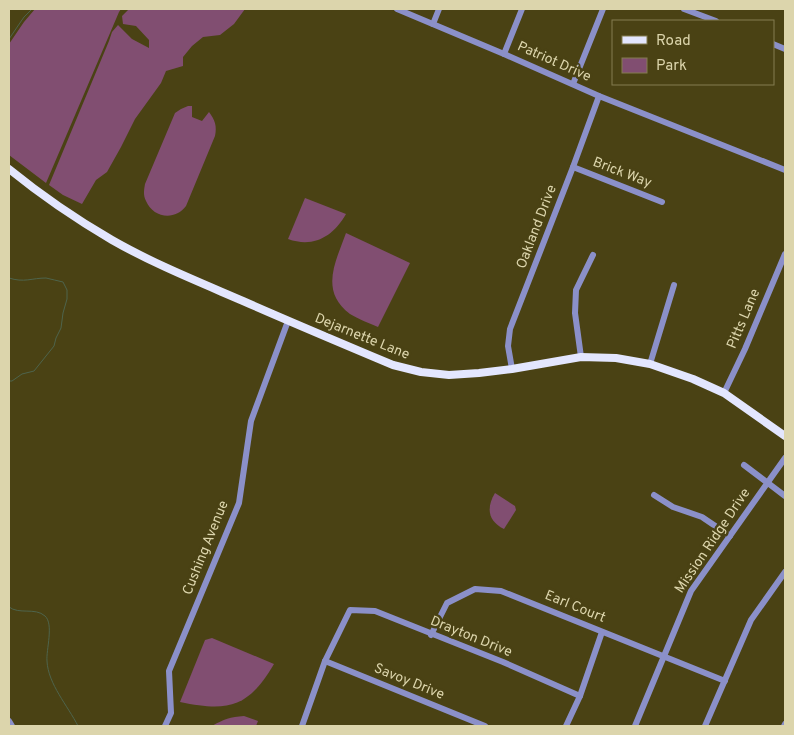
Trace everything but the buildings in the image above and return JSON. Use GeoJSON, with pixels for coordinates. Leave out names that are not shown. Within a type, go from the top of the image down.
{"type":"FeatureCollection","features":[{"type":"Feature","properties":{"kind":"main road","name":"Dejarnette Lane"},"geometry":{"type":"LineString","coordinates":[[9,169],[78,219],[146,258],[393,365],[421,372],[449,375],[512,369],[582,357],[616,358],[650,364],[693,378],[724,394],[785,436]]}},
{"type":"Feature","properties":{"kind":"street","name":"Patriot Drive"},"geometry":{"type":"LineString","coordinates":[[397,9],[599,96],[785,170]]}},
{"type":"Feature","properties":{"kind":"street"},"geometry":{"type":"LineString","coordinates":[[433,24],[439,9]]}},
{"type":"Feature","properties":{"kind":"street"},"geometry":{"type":"LineString","coordinates":[[504,54],[522,9]]}},
{"type":"Feature","properties":{"kind":"street"},"geometry":{"type":"LineString","coordinates":[[573,84],[603,9]]}},
{"type":"Feature","properties":{"kind":"street"},"geometry":{"type":"LineString","coordinates":[[684,9],[713,20]]}},
{"type":"Feature","properties":{"kind":"street","name":"Oakland Drive"},"geometry":{"type":"LineString","coordinates":[[512,369],[508,346],[510,329],[574,167],[599,96]]}},
{"type":"Feature","properties":{"kind":"street","name":"Brick Way"},"geometry":{"type":"LineString","coordinates":[[574,167],[662,202]]}},
{"type":"Feature","properties":{"kind":"street","name":"Pitts Lane"},"geometry":{"type":"LineString","coordinates":[[724,394],[785,254]]}},
{"type":"Feature","properties":{"kind":"street"},"geometry":{"type":"LineString","coordinates":[[582,357],[575,313],[576,290],[593,255]]}},
{"type":"Feature","properties":{"kind":"street"},"geometry":{"type":"LineString","coordinates":[[650,364],[674,285]]}},
{"type":"Feature","properties":{"kind":"street","name":"Cushing Avenue"},"geometry":{"type":"LineString","coordinates":[[165,726],[171,713],[169,670],[239,503],[251,421],[288,321]]}},
{"type":"Feature","properties":{"kind":"street","name":"Mission Ridge Drive"},"geometry":{"type":"LineString","coordinates":[[636,726],[691,591],[785,458]]}},
{"type":"Feature","properties":{"kind":"street"},"geometry":{"type":"LineString","coordinates":[[744,465],[785,496]]}},
{"type":"Feature","properties":{"kind":"street"},"geometry":{"type":"LineString","coordinates":[[654,495],[673,507],[702,517],[730,536]]}},
{"type":"Feature","properties":{"kind":"street"},"geometry":{"type":"LineString","coordinates":[[705,726],[751,620],[785,572]]}},
{"type":"Feature","properties":{"kind":"street","name":"Earl Court"},"geometry":{"type":"LineString","coordinates":[[432,635],[447,603],[475,589],[501,591],[725,681]]}},
{"type":"Feature","properties":{"kind":"street","name":"Drayton Drive"},"geometry":{"type":"LineString","coordinates":[[325,661],[350,610],[375,611],[503,662],[580,696]]}},
{"type":"Feature","properties":{"kind":"street"},"geometry":{"type":"LineString","coordinates":[[566,726],[580,696],[602,632]]}},
{"type":"Feature","properties":{"kind":"street"},"geometry":{"type":"LineString","coordinates":[[302,726],[325,661]]}},
{"type":"Feature","properties":{"kind":"street","name":"Savoy Drive"},"geometry":{"type":"LineString","coordinates":[[325,661],[484,726]]}},
{"type":"Feature","properties":{"kind":"street"},"geometry":{"type":"LineString","coordinates":[[9,721],[12,726]]}},
{"type":"Feature","properties":{"kind":"green space"},"geometry":{"type":"Polygon","coordinates":[[[35,9],[121,9],[46,183],[9,155],[9,44],[35,9]]]}},
{"type":"Feature","properties":{"kind":"green space"},"geometry":{"type":"Polygon","coordinates":[[[129,9],[245,9],[234,24],[220,35],[203,37],[192,46],[183,57],[183,66],[166,71],[161,83],[135,119],[107,172],[96,180],[82,204],[63,195],[49,185],[112,32],[118,25],[132,39],[149,48],[149,40],[136,26],[123,24],[122,16],[129,9]]]}},
{"type":"Feature","properties":{"kind":"green space"},"geometry":{"type":"Polygon","coordinates":[[[188,106],[192,106],[192,117],[202,121],[209,112],[215,123],[215,136],[186,206],[176,214],[164,216],[149,207],[144,197],[145,184],[175,113],[188,106]]]}},
{"type":"Feature","properties":{"kind":"green space"},"geometry":{"type":"Polygon","coordinates":[[[305,198],[346,214],[335,229],[322,238],[306,242],[288,239],[305,198]]]}},
{"type":"Feature","properties":{"kind":"green space"},"geometry":{"type":"Polygon","coordinates":[[[346,233],[410,263],[378,327],[350,314],[335,296],[332,286],[333,275],[346,233]]]}},
{"type":"Feature","properties":{"kind":"green space"},"geometry":{"type":"Polygon","coordinates":[[[495,493],[515,506],[516,510],[504,529],[495,522],[490,514],[490,504],[495,493]]]}},
{"type":"Feature","properties":{"kind":"green space"},"geometry":{"type":"Polygon","coordinates":[[[212,638],[274,664],[255,690],[235,703],[224,706],[211,706],[180,702],[205,640],[212,638]]]}},
{"type":"Feature","properties":{"kind":"green space"},"geometry":{"type":"Polygon","coordinates":[[[244,716],[258,721],[256,726],[212,726],[227,719],[244,716]]]}},
{"type":"Feature","properties":{"kind":"waterway"},"geometry":{"type":"LineString","coordinates":[[9,39],[32,9]]}},
{"type":"Feature","properties":{"kind":"waterway"},"geometry":{"type":"LineString","coordinates":[[9,278],[24,280],[48,278],[63,282],[67,290],[61,328],[54,346],[34,371],[22,374],[9,381]]}},
{"type":"Feature","properties":{"kind":"waterway"},"geometry":{"type":"LineString","coordinates":[[9,607],[17,611],[41,613],[48,620],[48,670],[78,726]]}}]}
